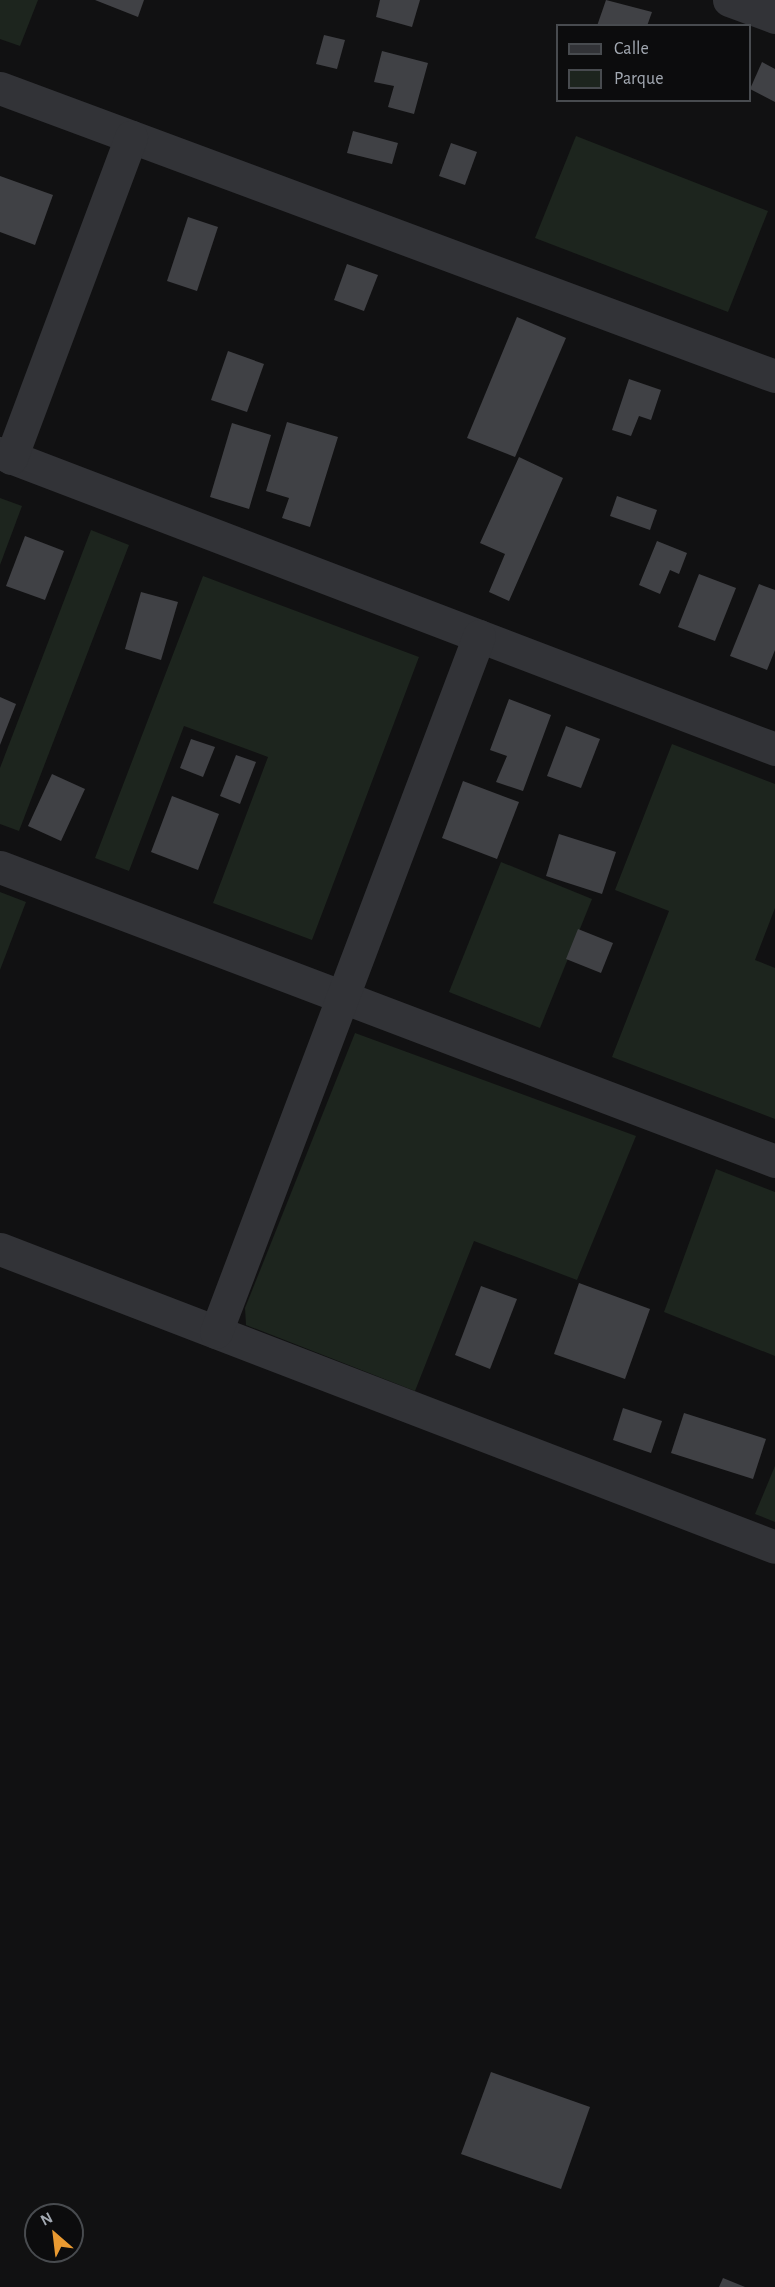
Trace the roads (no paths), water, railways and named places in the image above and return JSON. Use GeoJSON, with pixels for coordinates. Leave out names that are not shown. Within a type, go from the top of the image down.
{"type":"FeatureCollection","features":[{"type":"Feature","properties":{"kind":"street"},"geometry":{"type":"LineString","coordinates":[[729,0],[775,17]]}},
{"type":"Feature","properties":{"kind":"street"},"geometry":{"type":"LineString","coordinates":[[0,88],[131,137],[772,365]]}},
{"type":"Feature","properties":{"kind":"street"},"geometry":{"type":"LineString","coordinates":[[131,137],[6,456],[775,748]]}},
{"type":"Feature","properties":{"kind":"street"},"geometry":{"type":"LineString","coordinates":[[216,1332],[479,636]]}},
{"type":"Feature","properties":{"kind":"street"},"geometry":{"type":"LineString","coordinates":[[0,867],[775,1161]]}},
{"type":"Feature","properties":{"kind":"street"},"geometry":{"type":"LineString","coordinates":[[0,1249],[775,1547]]}}]}
